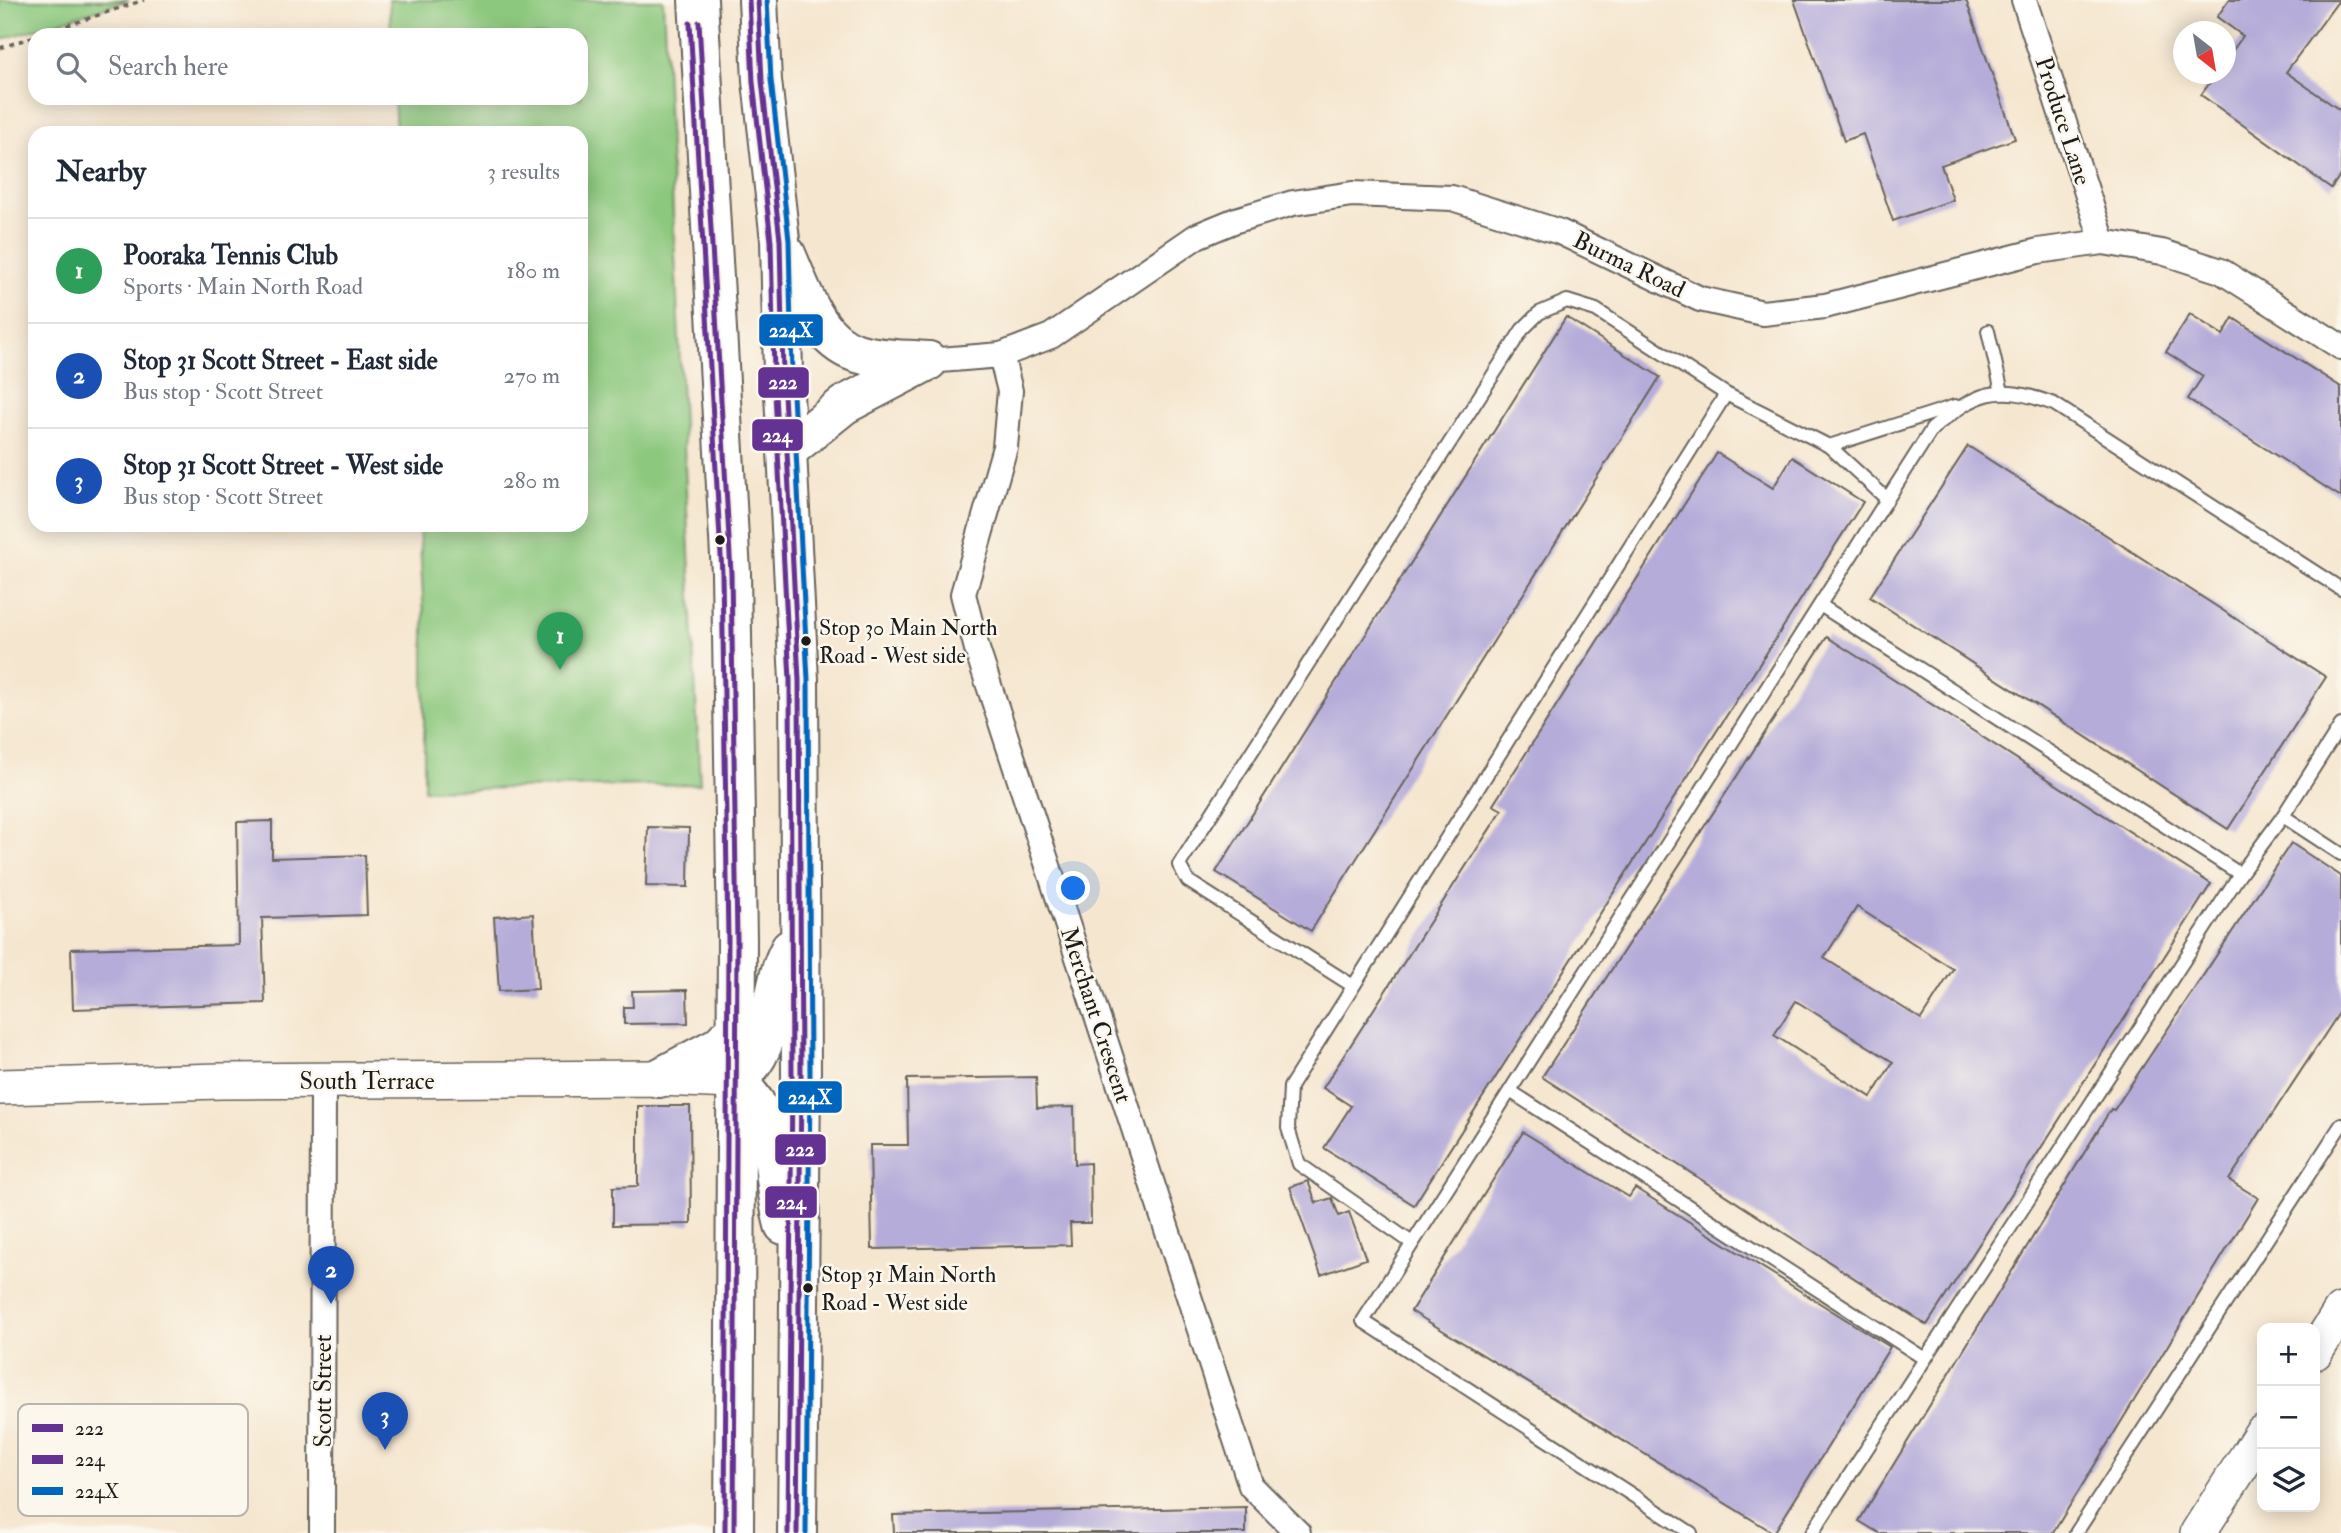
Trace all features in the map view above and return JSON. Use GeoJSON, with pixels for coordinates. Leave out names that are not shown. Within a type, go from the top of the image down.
{"type":"FeatureCollection","features":[{"type":"Feature","properties":{"kind":"highway"},"geometry":{"type":"LineString","coordinates":[[698,0],[732,573],[737,939],[734,1081],[734,1533]]}},
{"type":"Feature","properties":{"kind":"highway"},"geometry":{"type":"LineString","coordinates":[[758,0],[762,81],[780,240],[783,375],[798,656],[801,929],[797,1533]]}},
{"type":"Feature","properties":{"kind":"highway"},"geometry":{"type":"LineString","coordinates":[[780,240],[813,312],[834,340],[856,353],[928,361]]}},
{"type":"Feature","properties":{"kind":"highway"},"geometry":{"type":"LineString","coordinates":[[788,450],[844,405],[928,361]]}},
{"type":"Feature","properties":{"kind":"highway"},"geometry":{"type":"LineString","coordinates":[[734,1081],[751,1068],[761,1052],[780,967],[801,929]]}},
{"type":"Feature","properties":{"kind":"highway"},"geometry":{"type":"LineString","coordinates":[[659,1078],[719,1046],[735,1030]]}},
{"type":"Feature","properties":{"kind":"highway"},"geometry":{"type":"LineString","coordinates":[[734,1081],[751,1093],[772,1140],[776,1195],[800,1287]]}},
{"type":"Feature","properties":{"kind":"street","name":"Produce Lane"},"geometry":{"type":"LineString","coordinates":[[2024,0],[2103,242]]}},
{"type":"Feature","properties":{"kind":"street","name":"Burma Road"},"geometry":{"type":"LineString","coordinates":[[928,361],[1000,355],[1051,336],[1197,236],[1236,220],[1293,204],[1352,194],[1452,198],[1560,232],[1700,299],[1763,313],[1825,306],[2038,251],[2103,242],[2162,252],[2221,271],[2341,347]]}},
{"type":"Feature","properties":{"kind":"street","name":"Merchant Crescent"},"geometry":{"type":"LineString","coordinates":[[1000,355],[1010,391],[1004,447],[963,594],[977,649],[1251,1486],[1298,1533]]}},
{"type":"Feature","properties":{"kind":"street","name":"South Terrace"},"geometry":{"type":"LineString","coordinates":[[0,1087],[659,1078],[734,1081]]}},
{"type":"Feature","properties":{"kind":"street","name":"Scott Street"},"geometry":{"type":"LineString","coordinates":[[322,1533],[323,1081]]}},
{"type":"Feature","properties":{"kind":"street"},"geometry":{"type":"LineString","coordinates":[[2320,1344],[2341,1311]]}},
{"type":"Feature","properties":{"kind":"street"},"geometry":{"type":"LineString","coordinates":[[2198,1533],[2257,1441]]}},
{"type":"Feature","properties":{"kind":"lane"},"geometry":{"type":"LineString","coordinates":[[1353,986],[1188,881],[1179,865],[1522,330],[1539,313],[1567,301],[1596,310],[1726,394],[1829,446],[1888,499]]}},
{"type":"Feature","properties":{"kind":"lane"},"geometry":{"type":"LineString","coordinates":[[1988,331],[2002,392]]}},
{"type":"Feature","properties":{"kind":"lane"},"geometry":{"type":"LineString","coordinates":[[1829,446],[2002,392],[2021,392],[2054,404],[2341,589]]}},
{"type":"Feature","properties":{"kind":"lane"},"geometry":{"type":"LineString","coordinates":[[1412,1243],[1299,1164],[1288,1128],[1290,1087],[1726,394]]}},
{"type":"Feature","properties":{"kind":"lane"},"geometry":{"type":"LineString","coordinates":[[1690,1533],[1363,1321],[1932,429],[1964,403]]}},
{"type":"Feature","properties":{"kind":"lane"},"geometry":{"type":"LineString","coordinates":[[1820,605],[2240,874]]}},
{"type":"Feature","properties":{"kind":"lane"},"geometry":{"type":"LineString","coordinates":[[1812,1533],[2240,874],[2283,816],[2341,725]]}},
{"type":"Feature","properties":{"kind":"lane"},"geometry":{"type":"LineString","coordinates":[[2283,816],[2341,854]]}},
{"type":"Feature","properties":{"kind":"lane"},"geometry":{"type":"LineString","coordinates":[[1510,1091],[1925,1359]]}},
{"type":"Feature","properties":{"kind":"lane"},"geometry":{"type":"LineString","coordinates":[[2076,1533],[2341,1125]]}},
{"type":"Feature","properties":{"kind":"path"},"geometry":{"type":"LineString","coordinates":[[61,28],[144,0]]}},
{"type":"Feature","properties":{"kind":"path"},"geometry":{"type":"LineString","coordinates":[[0,48],[28,39]]}},
{"type":"Feature","properties":{"kind":"green space"},"geometry":{"type":"Polygon","coordinates":[[[0,0],[129,0],[39,28],[28,28],[28,31],[0,40],[0,0]]]}},
{"type":"Feature","properties":{"kind":"green space"},"geometry":{"type":"Polygon","coordinates":[[[389,0],[663,0],[700,784],[424,790],[424,616],[419,532],[588,532],[588,126],[396,126],[394,105],[588,105],[588,28],[391,28],[389,0]]]}},
{"type":"Feature","properties":{"kind":"building"},"geometry":{"type":"Polygon","coordinates":[[[1794,0],[1966,0],[2015,139],[1941,165],[1953,200],[1893,221],[1863,134],[1844,141],[1794,0]]]}},
{"type":"Feature","properties":{"kind":"building"},"geometry":{"type":"Polygon","coordinates":[[[2229,0],[2339,0],[2286,72],[2341,111],[2341,174],[2331,188],[2201,95],[2209,84],[2236,84],[2236,46],[2243,36],[2236,31],[2236,21],[2222,21],[2217,17],[2229,0]]]}},
{"type":"Feature","properties":{"kind":"building"},"geometry":{"type":"Polygon","coordinates":[[[2190,314],[2223,335],[2233,318],[2341,387],[2341,497],[2188,399],[2203,376],[2166,352],[2190,314]]]}},
{"type":"Feature","properties":{"kind":"building"},"geometry":{"type":"Polygon","coordinates":[[[1566,317],[1660,377],[1311,931],[1216,872],[1566,317]]]}},
{"type":"Feature","properties":{"kind":"building"},"geometry":{"type":"Polygon","coordinates":[[[1968,446],[2326,677],[2228,829],[1870,597],[1968,446]]]}},
{"type":"Feature","properties":{"kind":"building"},"geometry":{"type":"Polygon","coordinates":[[[1717,453],[1773,488],[1792,457],[1863,502],[1414,1205],[1324,1148],[1351,1106],[1323,1088],[1502,810],[1493,805],[1717,453]]]}},
{"type":"Feature","properties":{"kind":"building"},"geometry":{"type":"Polygon","coordinates":[[[1827,637],[2211,884],[1927,1325],[1542,1077],[1827,637]],[[1857,907],[1824,958],[1921,1019],[1953,969],[1857,907]],[[1796,1001],[1774,1035],[1871,1097],[1893,1062],[1796,1001]]]}},
{"type":"Feature","properties":{"kind":"building"},"geometry":{"type":"Polygon","coordinates":[[[272,821],[272,858],[365,855],[367,915],[262,918],[265,1003],[73,1009],[71,949],[239,945],[237,822],[272,821]]]}},
{"type":"Feature","properties":{"kind":"building"},"geometry":{"type":"Polygon","coordinates":[[[648,827],[689,828],[688,887],[646,886],[648,827]]]}},
{"type":"Feature","properties":{"kind":"building"},"geometry":{"type":"Polygon","coordinates":[[[2291,843],[2341,876],[2341,1010],[2229,1180],[2258,1198],[2053,1533],[1879,1533],[1859,1521],[2111,1109],[2114,1110],[2291,843]]]}},
{"type":"Feature","properties":{"kind":"building"},"geometry":{"type":"Polygon","coordinates":[[[533,914],[538,989],[499,991],[494,917],[533,914]]]}},
{"type":"Feature","properties":{"kind":"building"},"geometry":{"type":"Polygon","coordinates":[[[687,990],[688,1023],[624,1024],[624,1007],[633,1007],[632,991],[687,990]]]}},
{"type":"Feature","properties":{"kind":"building"},"geometry":{"type":"Polygon","coordinates":[[[1036,1077],[1037,1108],[1074,1107],[1075,1164],[1090,1163],[1091,1223],[1070,1223],[1071,1245],[872,1249],[870,1145],[908,1145],[907,1079],[1036,1077]]]}},
{"type":"Feature","properties":{"kind":"building"},"geometry":{"type":"Polygon","coordinates":[[[638,1106],[690,1106],[691,1224],[613,1225],[613,1187],[638,1186],[638,1106]]]}},
{"type":"Feature","properties":{"kind":"building"},"geometry":{"type":"Polygon","coordinates":[[[1523,1132],[1629,1197],[1635,1188],[1890,1347],[1774,1533],[1411,1311],[1523,1132]]]}},
{"type":"Feature","properties":{"kind":"building"},"geometry":{"type":"Polygon","coordinates":[[[1308,1181],[1316,1203],[1332,1198],[1339,1216],[1349,1212],[1366,1259],[1321,1275],[1290,1187],[1308,1181]]]}},
{"type":"Feature","properties":{"kind":"building"},"geometry":{"type":"Polygon","coordinates":[[[1246,1507],[1246,1533],[894,1533],[893,1515],[1246,1507]]]}},
{"type":"Feature","properties":{"kind":"transit line","name":"224"},"geometry":{"type":"LineString","coordinates":[[749,0],[753,82],[771,241],[774,375],[790,680],[792,1075],[788,1533]]}},
{"type":"Feature","properties":{"kind":"transit line","name":"222"},"geometry":{"type":"LineString","coordinates":[[758,0],[762,81],[780,240],[783,375],[799,680],[801,1075],[797,1533]]}},
{"type":"Feature","properties":{"kind":"transit line","name":"224X"},"geometry":{"type":"LineString","coordinates":[[767,0],[771,80],[789,240],[792,375],[808,680],[810,1075],[806,1533]]}},
{"type":"Feature","properties":{"kind":"transit line","name":"222"},"geometry":{"type":"LineString","coordinates":[[699,22],[731,573],[737,939],[734,1533]]}},
{"type":"Feature","properties":{"kind":"transit line","name":"224"},"geometry":{"type":"LineString","coordinates":[[690,23],[722,573],[728,939],[725,1533]]}},
{"type":"Feature","properties":{"kind":"place","name":"Stop 30 Main North Road - West side"},"geometry":{"type":"Point","coordinates":[806,641]}},
{"type":"Feature","properties":{"kind":"place","name":"Pooraka Tennis Club"},"geometry":{"type":"Point","coordinates":[560,670]}},
{"type":"Feature","properties":{"kind":"place","name":"Stop 31 Main North Road - West side"},"geometry":{"type":"Point","coordinates":[808,1288]}},
{"type":"Feature","properties":{"kind":"place","name":"Stop 31 Scott Street - East side"},"geometry":{"type":"Point","coordinates":[331,1304]}},
{"type":"Feature","properties":{"kind":"place","name":"Stop 31 Scott Street - West side"},"geometry":{"type":"Point","coordinates":[385,1450]}}]}
